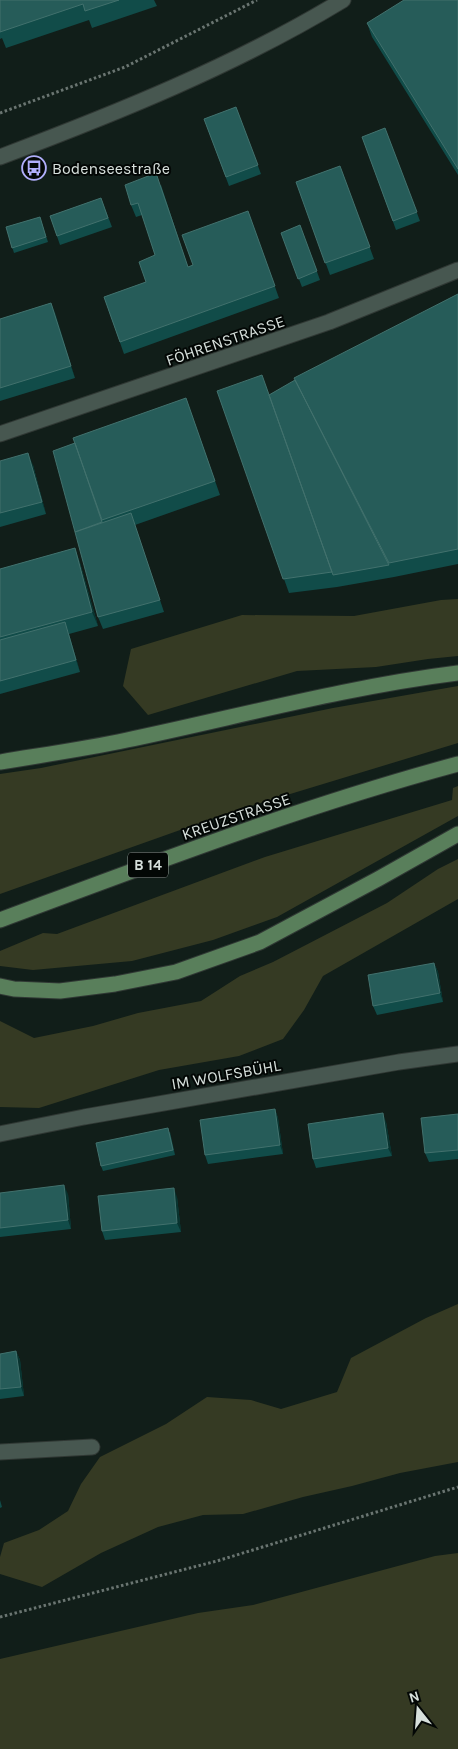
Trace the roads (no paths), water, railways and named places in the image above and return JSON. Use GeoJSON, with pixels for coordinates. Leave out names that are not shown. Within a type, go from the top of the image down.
{"type":"FeatureCollection","features":[{"type":"Feature","properties":{"kind":"main road"},"geometry":{"type":"LineString","coordinates":[[0,762],[125,741],[333,695],[458,673]]}},
{"type":"Feature","properties":{"kind":"main road","name":"KREUZSTRASSE"},"geometry":{"type":"LineString","coordinates":[[0,920],[208,843],[296,813],[397,780],[458,764]]}},
{"type":"Feature","properties":{"kind":"main road"},"geometry":{"type":"LineString","coordinates":[[0,986],[14,989],[60,991],[115,984],[176,972],[260,942],[458,834]]}},
{"type":"Feature","properties":{"kind":"street"},"geometry":{"type":"LineString","coordinates":[[0,157],[140,101],[253,50],[343,0]]}},
{"type":"Feature","properties":{"kind":"street","name":"FÖHRENSTRASSE"},"geometry":{"type":"LineString","coordinates":[[0,434],[329,322],[458,270]]}},
{"type":"Feature","properties":{"kind":"street","name":"IM WOLFSBÜHL"},"geometry":{"type":"LineString","coordinates":[[0,1134],[94,1115],[399,1062],[458,1054]]}},
{"type":"Feature","properties":{"kind":"street"},"geometry":{"type":"LineString","coordinates":[[0,1452],[92,1447]]}},
{"type":"Feature","properties":{"kind":"place","name":"Bodenseestraße"},"geometry":{"type":"Point","coordinates":[34,168]}}]}
